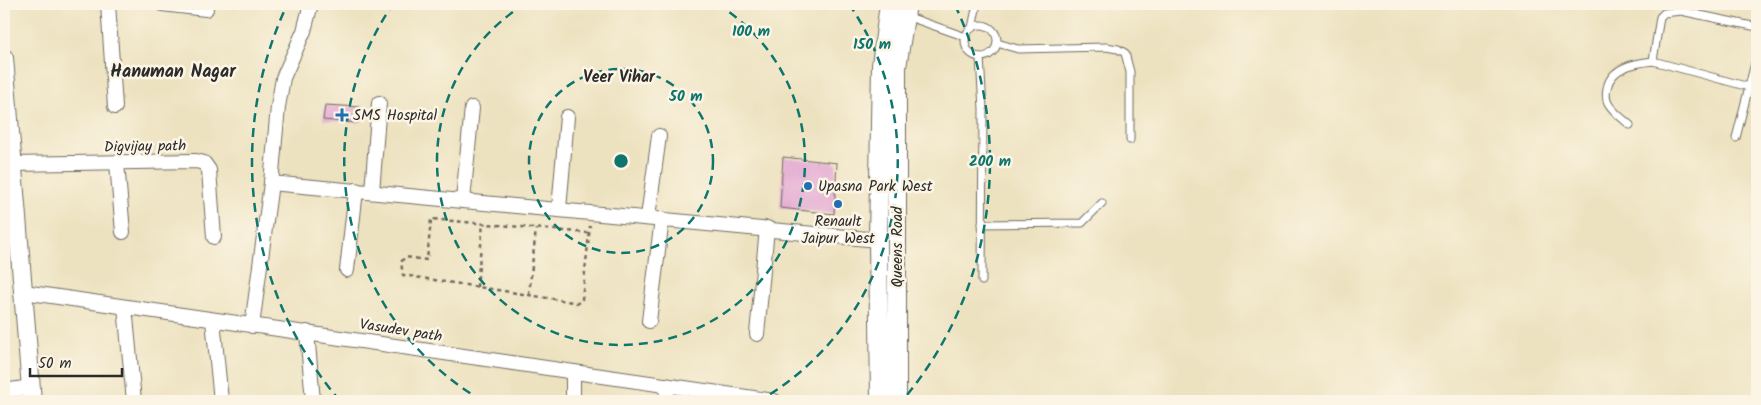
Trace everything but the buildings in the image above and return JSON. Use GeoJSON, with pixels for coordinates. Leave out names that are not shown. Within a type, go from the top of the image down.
{"type":"FeatureCollection","features":[{"type":"Feature","properties":{"kind":"street"},"geometry":{"type":"LineString","coordinates":[[108,4],[115,107]]}},
{"type":"Feature","properties":{"kind":"street"},"geometry":{"type":"LineString","coordinates":[[162,4],[206,9]]}},
{"type":"Feature","properties":{"kind":"street"},"geometry":{"type":"LineString","coordinates":[[252,326],[283,78],[304,32],[311,4]]}},
{"type":"Feature","properties":{"kind":"street","name":"Queens Road"},"geometry":{"type":"LineString","coordinates":[[880,401],[878,240],[881,65],[888,5]]}},
{"type":"Feature","properties":{"kind":"street","name":"Queens Road"},"geometry":{"type":"LineString","coordinates":[[897,401],[897,67],[905,9]]}},
{"type":"Feature","properties":{"kind":"street"},"geometry":{"type":"LineString","coordinates":[[4,58],[11,164],[32,394],[4,390]]}},
{"type":"Feature","properties":{"kind":"street"},"geometry":{"type":"LineString","coordinates":[[372,192],[379,103]]}},
{"type":"Feature","properties":{"kind":"street"},"geometry":{"type":"LineString","coordinates":[[463,200],[472,108]]}},
{"type":"Feature","properties":{"kind":"street"},"geometry":{"type":"LineString","coordinates":[[559,209],[567,116]]}},
{"type":"Feature","properties":{"kind":"street"},"geometry":{"type":"LineString","coordinates":[[649,321],[659,136]]}},
{"type":"Feature","properties":{"kind":"street","name":"Digvijay path"},"geometry":{"type":"LineString","coordinates":[[11,164],[196,161],[204,163],[209,170],[214,237]]}},
{"type":"Feature","properties":{"kind":"street"},"geometry":{"type":"LineString","coordinates":[[117,163],[123,232]]}},
{"type":"Feature","properties":{"kind":"street"},"geometry":{"type":"LineString","coordinates":[[271,182],[878,240]]}},
{"type":"Feature","properties":{"kind":"street"},"geometry":{"type":"LineString","coordinates":[[347,270],[356,190]]}},
{"type":"Feature","properties":{"kind":"street"},"geometry":{"type":"LineString","coordinates":[[757,334],[767,228]]}},
{"type":"Feature","properties":{"kind":"street","name":"Vasudev path"},"geometry":{"type":"LineString","coordinates":[[24,292],[774,401]]}},
{"type":"Feature","properties":{"kind":"street"},"geometry":{"type":"LineString","coordinates":[[125,307],[134,401]]}},
{"type":"Feature","properties":{"kind":"street"},"geometry":{"type":"LineString","coordinates":[[213,320],[221,401]]}},
{"type":"Feature","properties":{"kind":"street"},"geometry":{"type":"LineString","coordinates":[[306,332],[313,401]]}},
{"type":"Feature","properties":{"kind":"street"},"geometry":{"type":"LineString","coordinates":[[573,372],[573,401]]}},
{"type":"Feature","properties":{"kind":"street"},"geometry":{"type":"LineString","coordinates":[[666,385],[667,401]]}},
{"type":"Feature","properties":{"kind":"lane"},"geometry":{"type":"LineString","coordinates":[[972,28],[982,25],[992,29],[997,43],[993,52],[980,57],[970,52],[966,37],[972,28],[977,4]]}},
{"type":"Feature","properties":{"kind":"lane"},"geometry":{"type":"LineString","coordinates":[[888,5],[905,9],[966,37]]}},
{"type":"Feature","properties":{"kind":"lane"},"geometry":{"type":"LineString","coordinates":[[1653,61],[1660,17],[1664,13],[1682,11],[1757,27]]}},
{"type":"Feature","properties":{"kind":"lane"},"geometry":{"type":"LineString","coordinates":[[997,43],[1018,49],[1106,47],[1118,49],[1125,53],[1130,72],[1130,140]]}},
{"type":"Feature","properties":{"kind":"lane"},"geometry":{"type":"LineString","coordinates":[[1736,138],[1757,55]]}},
{"type":"Feature","properties":{"kind":"lane"},"geometry":{"type":"LineString","coordinates":[[980,57],[983,109],[982,280]]}},
{"type":"Feature","properties":{"kind":"lane"},"geometry":{"type":"LineString","coordinates":[[1630,125],[1608,102],[1606,91],[1609,78],[1620,69],[1637,63],[1653,61],[1749,87]]}},
{"type":"Feature","properties":{"kind":"lane"},"geometry":{"type":"LineString","coordinates":[[982,224],[1082,223],[1102,203]]}},
{"type":"Feature","properties":{"kind":"path"},"geometry":{"type":"LineString","coordinates":[[589,233],[431,219],[427,260],[405,257],[401,262],[403,276],[579,303],[582,299],[589,233],[590,212]]}},
{"type":"Feature","properties":{"kind":"path"},"geometry":{"type":"LineString","coordinates":[[477,287],[483,224]]}},
{"type":"Feature","properties":{"kind":"path"},"geometry":{"type":"LineString","coordinates":[[529,295],[536,229]]}},
{"type":"Feature","properties":{"kind":"place","name":"SMS Hospital"},"geometry":{"type":"Point","coordinates":[342,115]}},
{"type":"Feature","properties":{"kind":"place","name":"Upasna Park West"},"geometry":{"type":"Point","coordinates":[808,186]}},
{"type":"Feature","properties":{"kind":"place","name":"Renault Jaipur West"},"geometry":{"type":"Point","coordinates":[838,204]}},
{"type":"Feature","properties":{"kind":"district","name":"Hanuman Nagar"},"geometry":{"type":"Point","coordinates":[173,71]}},
{"type":"Feature","properties":{"kind":"district","name":"Veer Vihar"},"geometry":{"type":"Point","coordinates":[619,76]}}]}
